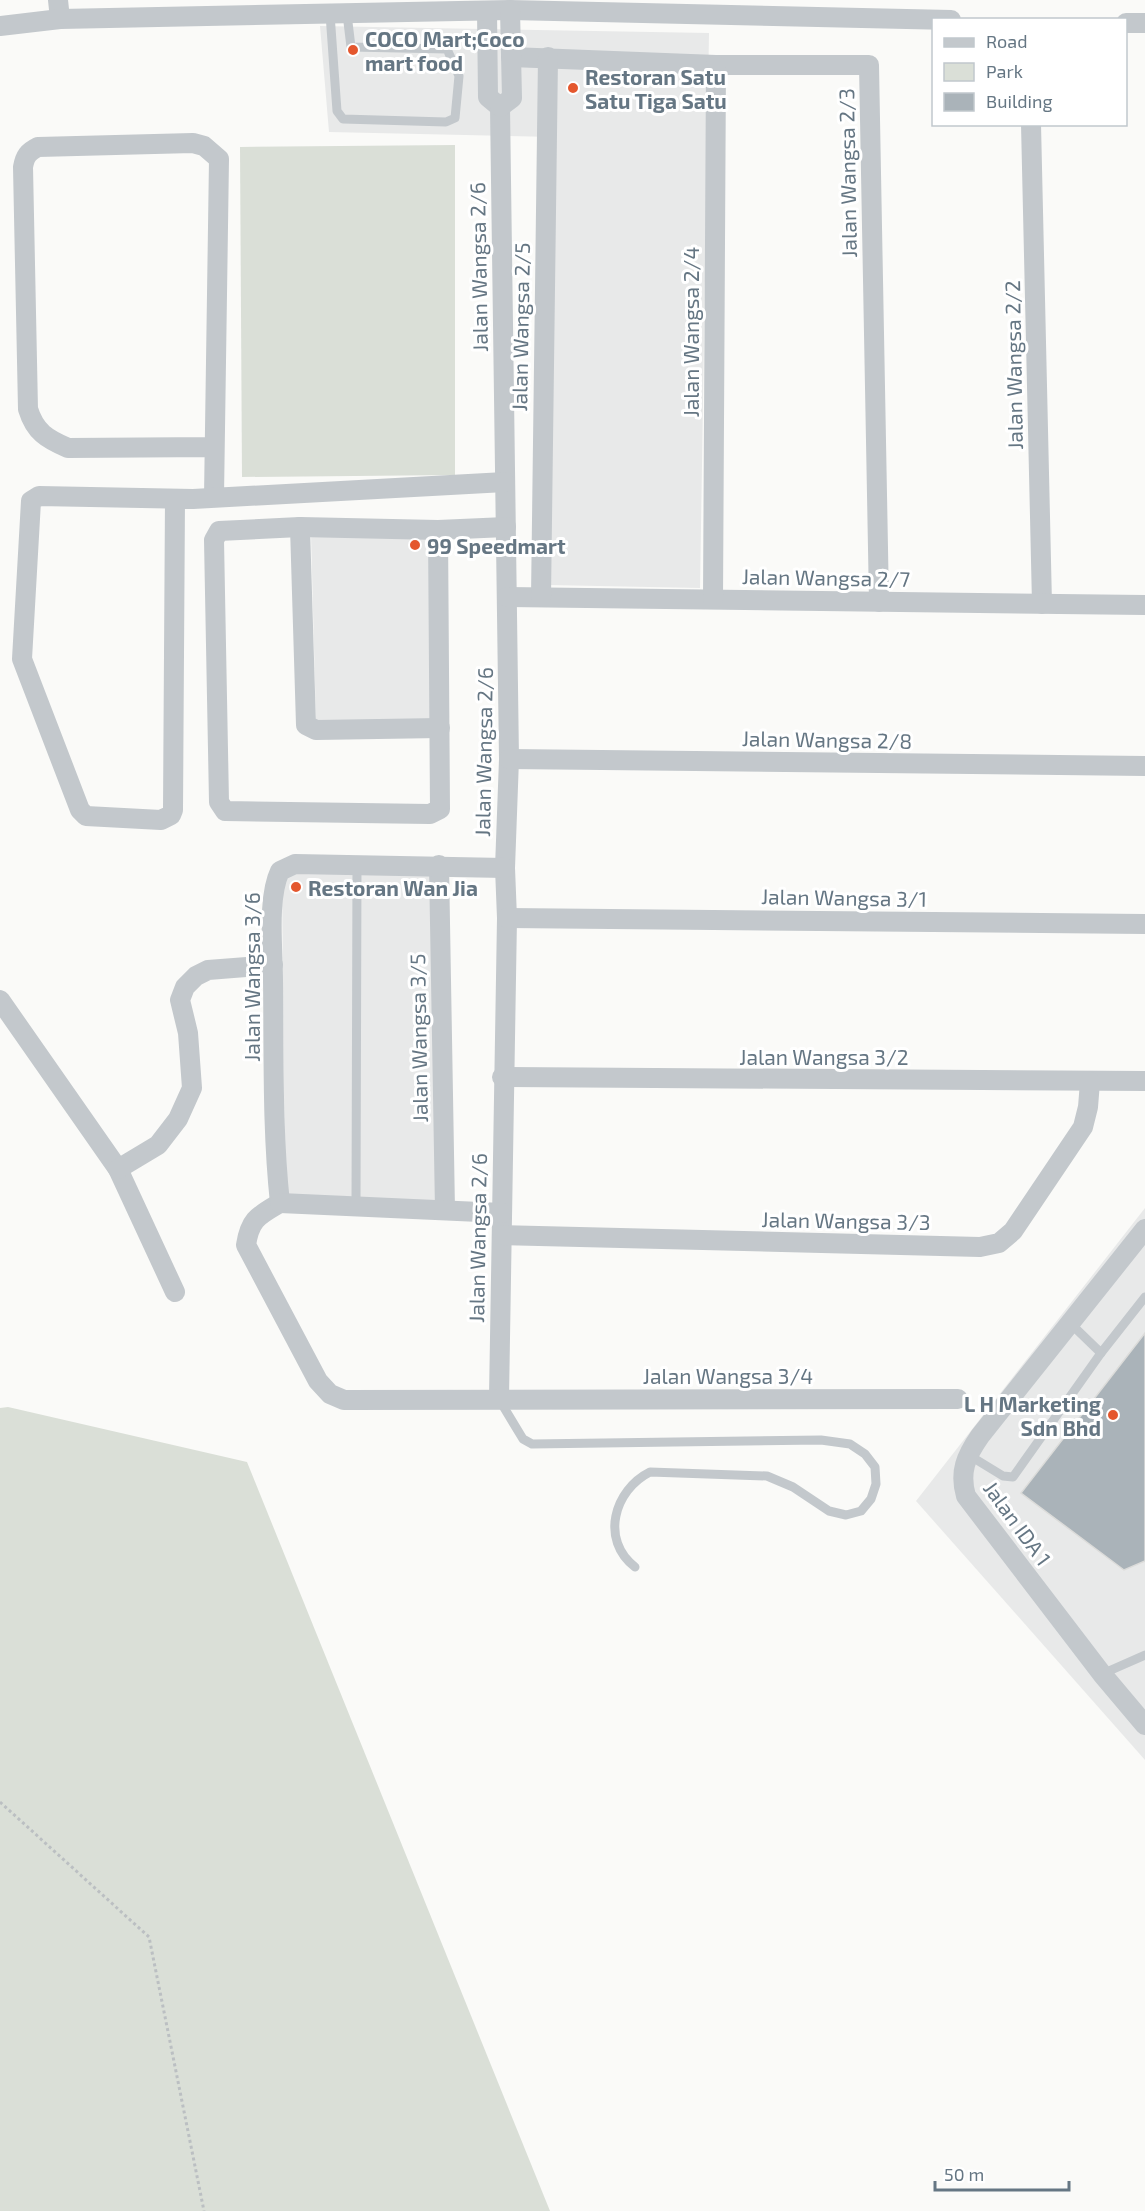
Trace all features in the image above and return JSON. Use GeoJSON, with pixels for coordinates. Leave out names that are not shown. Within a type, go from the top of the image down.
{"type":"FeatureCollection","features":[{"type":"Feature","properties":{"kind":"street"},"geometry":{"type":"LineString","coordinates":[[0,26],[59,9],[338,14],[510,10],[830,9],[932,18]]}},
{"type":"Feature","properties":{"kind":"street","name":"Jalan Wangsa 2/6"},"geometry":{"type":"LineString","coordinates":[[500,107],[512,98],[510,10]]}},
{"type":"Feature","properties":{"kind":"street","name":"Jalan Wangsa 2/6"},"geometry":{"type":"LineString","coordinates":[[487,11],[488,97],[500,107],[509,759],[505,868],[507,918],[502,1077],[498,1398]]}},
{"type":"Feature","properties":{"kind":"street"},"geometry":{"type":"LineString","coordinates":[[1127,23],[1145,23]]}},
{"type":"Feature","properties":{"kind":"street","name":"Jalan Wangsa 2/3"},"geometry":{"type":"LineString","coordinates":[[511,57],[716,65],[869,65],[879,602]]}},
{"type":"Feature","properties":{"kind":"street","name":"Jalan Wangsa 2/5"},"geometry":{"type":"LineString","coordinates":[[541,597],[548,57]]}},
{"type":"Feature","properties":{"kind":"street","name":"Jalan Wangsa 2/4"},"geometry":{"type":"LineString","coordinates":[[713,599],[716,65]]}},
{"type":"Feature","properties":{"kind":"street","name":"Jalan Wangsa 2/2"},"geometry":{"type":"LineString","coordinates":[[1031,126],[1042,604]]}},
{"type":"Feature","properties":{"kind":"street"},"geometry":{"type":"LineString","coordinates":[[214,447],[68,448],[46,439],[33,426],[28,409],[23,167],[25,157],[30,151],[38,147],[193,143],[204,146],[219,159],[214,497]]}},
{"type":"Feature","properties":{"kind":"street"},"geometry":{"type":"LineString","coordinates":[[175,499],[173,810],[171,815],[162,820],[86,816],[80,810],[22,659],[31,501],[39,496],[175,499],[505,482]]}},
{"type":"Feature","properties":{"kind":"street"},"geometry":{"type":"LineString","coordinates":[[438,530],[441,804],[436,813],[230,813],[221,807],[216,535],[225,530],[300,527],[438,530],[506,527]]}},
{"type":"Feature","properties":{"kind":"street"},"geometry":{"type":"LineString","coordinates":[[300,527],[306,725],[316,730],[440,728]]}},
{"type":"Feature","properties":{"kind":"street","name":"Jalan Wangsa 2/7"},"geometry":{"type":"LineString","coordinates":[[507,597],[1145,605]]}},
{"type":"Feature","properties":{"kind":"street","name":"Jalan Wangsa 2/8"},"geometry":{"type":"LineString","coordinates":[[509,759],[1145,766]]}},
{"type":"Feature","properties":{"kind":"street","name":"Jalan Wangsa 3/6"},"geometry":{"type":"LineString","coordinates":[[280,1203],[274,1154],[273,965],[274,888],[280,871],[295,864],[505,868]]}},
{"type":"Feature","properties":{"kind":"street","name":"Jalan Wangsa 3/5"},"geometry":{"type":"LineString","coordinates":[[439,865],[445,1210]]}},
{"type":"Feature","properties":{"kind":"street","name":"Jalan Wangsa 3/1"},"geometry":{"type":"LineString","coordinates":[[507,918],[1145,924]]}},
{"type":"Feature","properties":{"kind":"street"},"geometry":{"type":"LineString","coordinates":[[118,1169],[158,1146],[178,1119],[192,1088],[188,1033],[180,1000],[185,987],[196,976],[208,970],[273,965]]}},
{"type":"Feature","properties":{"kind":"street"},"geometry":{"type":"LineString","coordinates":[[0,1000],[118,1169],[175,1292]]}},
{"type":"Feature","properties":{"kind":"street","name":"Jalan Wangsa 3/2"},"geometry":{"type":"LineString","coordinates":[[502,1077],[1090,1082],[1145,1080]]}},
{"type":"Feature","properties":{"kind":"street","name":"Jalan Wangsa 3/3"},"geometry":{"type":"LineString","coordinates":[[501,1235],[980,1247],[999,1243],[1013,1231],[1083,1127],[1088,1107],[1090,1082]]}},
{"type":"Feature","properties":{"kind":"street"},"geometry":{"type":"LineString","coordinates":[[280,1203],[502,1213]]}},
{"type":"Feature","properties":{"kind":"street","name":"Jalan Wangsa 3/4"},"geometry":{"type":"LineString","coordinates":[[280,1203],[257,1217],[248,1228],[246,1245],[310,1368],[330,1394],[344,1400],[958,1399]]}},
{"type":"Feature","properties":{"kind":"street","name":"Jalan IDA 1"},"geometry":{"type":"LineString","coordinates":[[1145,1229],[967,1454],[962,1483],[966,1496],[1102,1674],[1145,1725]]}},
{"type":"Feature","properties":{"kind":"lane"},"geometry":{"type":"LineString","coordinates":[[338,14],[351,47],[447,49],[459,76],[455,118],[446,122],[343,119],[337,111],[338,14]]}},
{"type":"Feature","properties":{"kind":"lane"},"geometry":{"type":"LineString","coordinates":[[356,1206],[357,864]]}},
{"type":"Feature","properties":{"kind":"lane"},"geometry":{"type":"LineString","coordinates":[[967,1454],[1003,1476],[1013,1477],[1101,1353],[1145,1297]]}},
{"type":"Feature","properties":{"kind":"lane"},"geometry":{"type":"LineString","coordinates":[[1070,1323],[1101,1353]]}},
{"type":"Feature","properties":{"kind":"lane"},"geometry":{"type":"LineString","coordinates":[[498,1398],[528,1443],[821,1440],[850,1444],[865,1454],[875,1467],[876,1484],[871,1499],[861,1511],[846,1515],[829,1511],[793,1487],[768,1476],[650,1472],[635,1479],[624,1492],[614,1522],[614,1536],[618,1550],[635,1567]]}},
{"type":"Feature","properties":{"kind":"lane"},"geometry":{"type":"LineString","coordinates":[[1102,1674],[1145,1655]]}},
{"type":"Feature","properties":{"kind":"path"},"geometry":{"type":"LineString","coordinates":[[0,1802],[149,1937],[204,2211]]}},
{"type":"Feature","properties":{"kind":"shaded area"},"geometry":{"type":"Polygon","coordinates":[[[320,26],[709,33],[700,588],[548,585],[554,137],[329,132],[320,26]]]}},
{"type":"Feature","properties":{"kind":"shaded area"},"geometry":{"type":"Polygon","coordinates":[[[311,534],[430,536],[433,720],[316,722],[311,534]]]}},
{"type":"Feature","properties":{"kind":"shaded area"},"geometry":{"type":"Polygon","coordinates":[[[292,872],[433,872],[438,1203],[285,1196],[282,884],[292,872]]]}},
{"type":"Feature","properties":{"kind":"shaded area"},"geometry":{"type":"Polygon","coordinates":[[[1145,1208],[1145,1760],[916,1501],[1145,1208]]]}},
{"type":"Feature","properties":{"kind":"green space"},"geometry":{"type":"Polygon","coordinates":[[[455,145],[455,475],[242,477],[240,147],[455,145]]]}},
{"type":"Feature","properties":{"kind":"green space"},"geometry":{"type":"Polygon","coordinates":[[[8,1407],[247,1462],[550,2211],[0,2211],[0,1408],[8,1407]]]}},
{"type":"Feature","properties":{"kind":"building","name":"L H Marketing Sdn Bhd"},"geometry":{"type":"Polygon","coordinates":[[[1145,1333],[1145,1561],[1124,1570],[1021,1493],[1145,1333]]]}},
{"type":"Feature","properties":{"kind":"place","name":"COCO Mart;Coco mart food"},"geometry":{"type":"Point","coordinates":[353,50]}},
{"type":"Feature","properties":{"kind":"place","name":"Restoran Satu Satu Tiga Satu"},"geometry":{"type":"Point","coordinates":[573,88]}},
{"type":"Feature","properties":{"kind":"place","name":"99 Speedmart"},"geometry":{"type":"Point","coordinates":[415,545]}},
{"type":"Feature","properties":{"kind":"place","name":"Restoran Wan Jia"},"geometry":{"type":"Point","coordinates":[296,887]}},
{"type":"Feature","properties":{"kind":"place","name":"L H Marketing Sdn Bhd"},"geometry":{"type":"Point","coordinates":[1113,1415]}}]}
